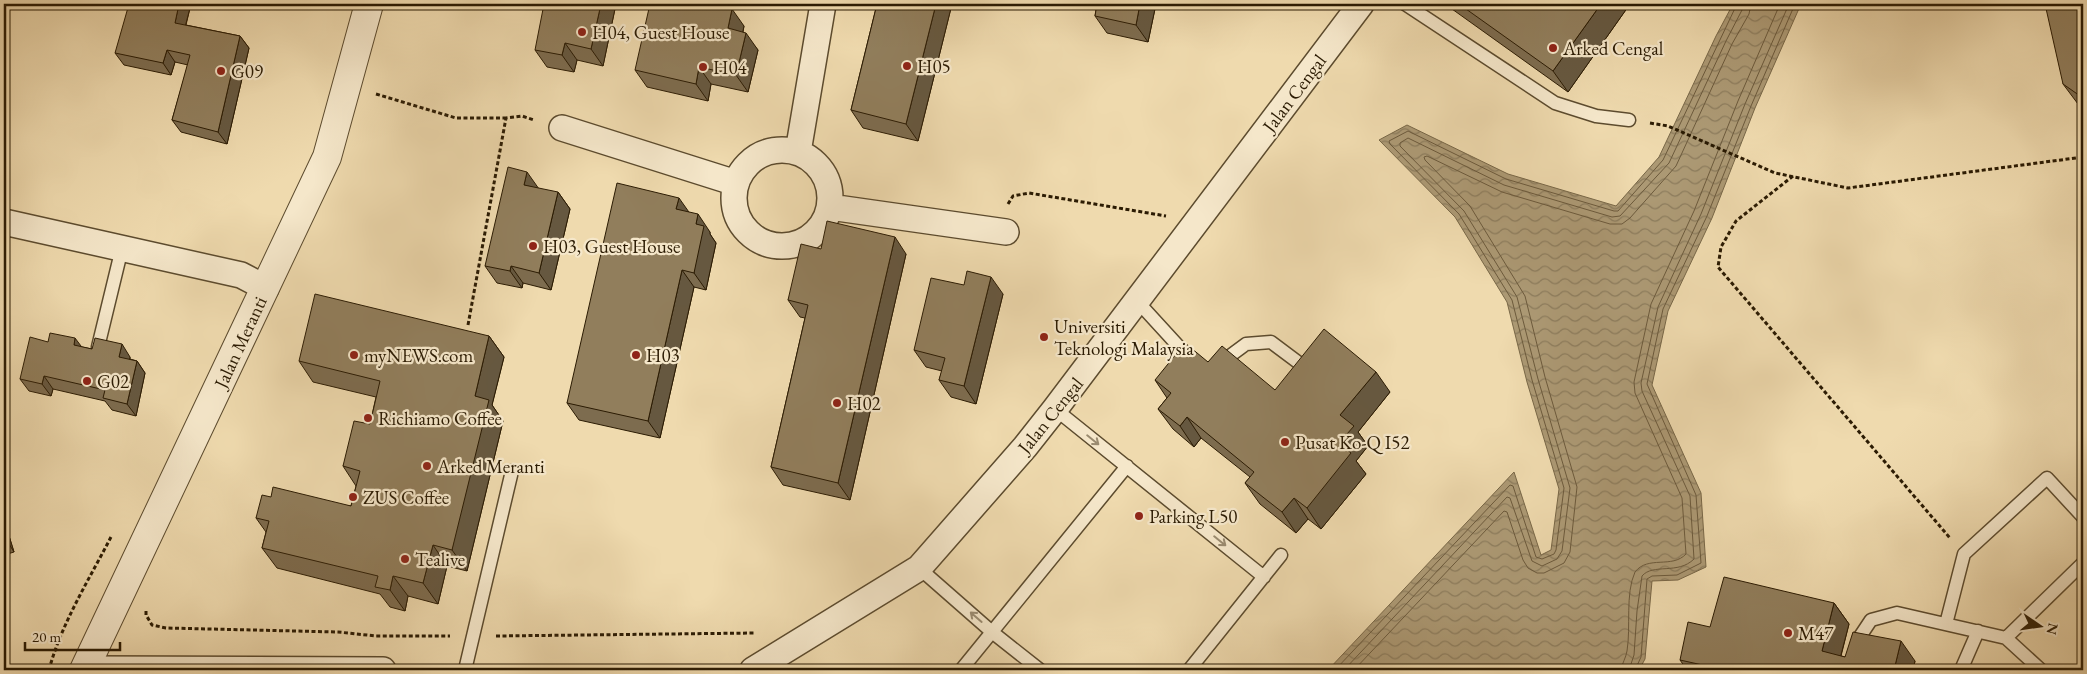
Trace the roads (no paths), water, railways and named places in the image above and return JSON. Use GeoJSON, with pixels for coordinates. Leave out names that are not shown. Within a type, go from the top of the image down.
{"type":"FeatureCollection","features":[{"type":"Feature","properties":{"kind":"street","name":"Jalan Meranti"},"geometry":{"type":"LineString","coordinates":[[84,670],[327,157],[369,4]]}},
{"type":"Feature","properties":{"kind":"street"},"geometry":{"type":"LineString","coordinates":[[798,152],[823,4]]}},
{"type":"Feature","properties":{"kind":"street","name":"Jalan Cengal"},"geometry":{"type":"LineString","coordinates":[[753,670],[919,568],[1019,454],[1055,409],[1138,302],[1360,4]]}},
{"type":"Feature","properties":{"kind":"street"},"geometry":{"type":"LineString","coordinates":[[562,128],[736,183]]}},
{"type":"Feature","properties":{"kind":"street"},"geometry":{"type":"LineString","coordinates":[[783,149],[798,152],[811,158],[827,180],[831,193],[830,207],[824,222],[815,234],[801,243],[786,246],[770,245],[755,239],[744,228],[736,214],[734,198],[736,183],[743,169],[760,154],[783,149]]}},
{"type":"Feature","properties":{"kind":"street"},"geometry":{"type":"LineString","coordinates":[[830,207],[1006,232]]}},
{"type":"Feature","properties":{"kind":"street"},"geometry":{"type":"LineString","coordinates":[[4,222],[241,275],[266,288]]}},
{"type":"Feature","properties":{"kind":"street"},"geometry":{"type":"LineString","coordinates":[[84,670],[383,670]]}},
{"type":"Feature","properties":{"kind":"lane"},"geometry":{"type":"LineString","coordinates":[[1405,4],[1555,103],[1596,116],[1629,120]]}},
{"type":"Feature","properties":{"kind":"lane"},"geometry":{"type":"LineString","coordinates":[[98,347],[122,248]]}},
{"type":"Feature","properties":{"kind":"lane"},"geometry":{"type":"LineString","coordinates":[[1138,302],[1194,363],[1222,361],[1246,344],[1271,342],[1299,363]]}},
{"type":"Feature","properties":{"kind":"lane"},"geometry":{"type":"LineString","coordinates":[[1055,409],[1264,577]]}},
{"type":"Feature","properties":{"kind":"lane"},"geometry":{"type":"LineString","coordinates":[[961,670],[1127,466]]}},
{"type":"Feature","properties":{"kind":"lane"},"geometry":{"type":"LineString","coordinates":[[465,670],[475,636],[512,471]]}},
{"type":"Feature","properties":{"kind":"lane"},"geometry":{"type":"LineString","coordinates":[[1946,624],[1964,554],[2047,478],[2083,517]]}},
{"type":"Feature","properties":{"kind":"lane"},"geometry":{"type":"LineString","coordinates":[[1189,670],[1281,554]]}},
{"type":"Feature","properties":{"kind":"lane"},"geometry":{"type":"LineString","coordinates":[[2006,638],[2083,563]]}},
{"type":"Feature","properties":{"kind":"lane"},"geometry":{"type":"LineString","coordinates":[[919,568],[992,632],[1040,670]]}},
{"type":"Feature","properties":{"kind":"lane"},"geometry":{"type":"LineString","coordinates":[[1861,658],[1859,638],[1871,620],[1897,613],[2006,638],[2041,670]]}},
{"type":"Feature","properties":{"kind":"lane"},"geometry":{"type":"LineString","coordinates":[[1961,670],[1978,631]]}},
{"type":"Feature","properties":{"kind":"water"},"geometry":{"type":"Polygon","coordinates":[[[1733,4],[1801,4],[1755,108],[1712,218],[1668,311],[1652,385],[1701,493],[1706,567],[1678,580],[1652,581],[1645,659],[1639,670],[1328,670],[1514,472],[1541,555],[1551,550],[1559,489],[1527,382],[1507,302],[1455,217],[1379,140],[1407,125],[1508,174],[1616,206],[1659,157],[1733,4]]]}},
{"type":"Feature","properties":{"kind":"place","name":"H04, Guest House"},"geometry":{"type":"Point","coordinates":[582,32]}},
{"type":"Feature","properties":{"kind":"place","name":"Arked Cengal"},"geometry":{"type":"Point","coordinates":[1553,48]}},
{"type":"Feature","properties":{"kind":"place","name":"H05"},"geometry":{"type":"Point","coordinates":[907,66]}},
{"type":"Feature","properties":{"kind":"place","name":"H04"},"geometry":{"type":"Point","coordinates":[703,67]}},
{"type":"Feature","properties":{"kind":"place","name":"G09"},"geometry":{"type":"Point","coordinates":[221,71]}},
{"type":"Feature","properties":{"kind":"place","name":"H03, Guest House"},"geometry":{"type":"Point","coordinates":[533,246]}},
{"type":"Feature","properties":{"kind":"place","name":"Universiti Teknologi Malaysia"},"geometry":{"type":"Point","coordinates":[1044,337]}},
{"type":"Feature","properties":{"kind":"place","name":"myNEWS.com"},"geometry":{"type":"Point","coordinates":[354,355]}},
{"type":"Feature","properties":{"kind":"place","name":"H03"},"geometry":{"type":"Point","coordinates":[636,355]}},
{"type":"Feature","properties":{"kind":"place","name":"G02"},"geometry":{"type":"Point","coordinates":[87,381]}},
{"type":"Feature","properties":{"kind":"place","name":"H02"},"geometry":{"type":"Point","coordinates":[837,403]}},
{"type":"Feature","properties":{"kind":"place","name":"Richiamo Coffee"},"geometry":{"type":"Point","coordinates":[368,418]}},
{"type":"Feature","properties":{"kind":"place","name":"Pusat Ko-Q I52"},"geometry":{"type":"Point","coordinates":[1285,442]}},
{"type":"Feature","properties":{"kind":"place","name":"Arked Meranti"},"geometry":{"type":"Point","coordinates":[427,466]}},
{"type":"Feature","properties":{"kind":"place","name":"ZUS Coffee"},"geometry":{"type":"Point","coordinates":[353,497]}},
{"type":"Feature","properties":{"kind":"place","name":"Parking L50"},"geometry":{"type":"Point","coordinates":[1139,516]}},
{"type":"Feature","properties":{"kind":"place","name":"Tealive"},"geometry":{"type":"Point","coordinates":[405,559]}},
{"type":"Feature","properties":{"kind":"place","name":"M47"},"geometry":{"type":"Point","coordinates":[1788,633]}}]}
